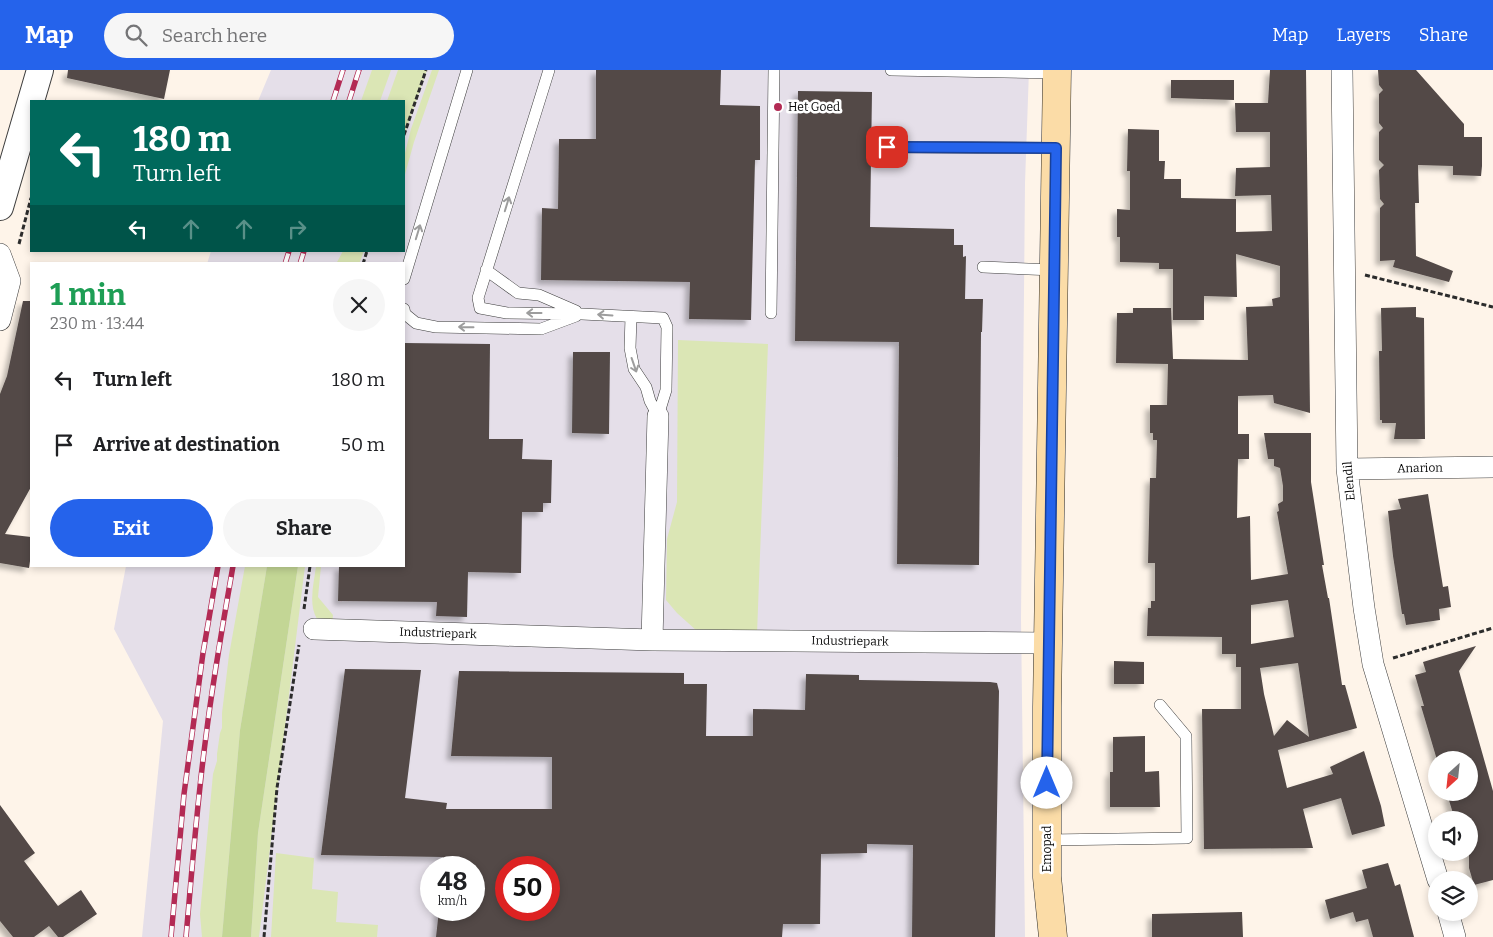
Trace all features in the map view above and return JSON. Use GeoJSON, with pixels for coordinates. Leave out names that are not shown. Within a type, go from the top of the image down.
{"type":"FeatureCollection","features":[{"type":"Feature","properties":{"kind":"main road","name":"Emopad"},"geometry":{"type":"LineString","coordinates":[[1053,937],[1047,877],[1046,840],[1057,72]]}},
{"type":"Feature","properties":{"kind":"street"},"geometry":{"type":"LineString","coordinates":[[30,100],[40,70]]}},
{"type":"Feature","properties":{"kind":"street","name":"Elendil"},"geometry":{"type":"LineString","coordinates":[[1342,70],[1347,469],[1364,608],[1373,664],[1435,871]]}},
{"type":"Feature","properties":{"kind":"street"},"geometry":{"type":"LineString","coordinates":[[0,207],[4,180],[30,101]]}},
{"type":"Feature","properties":{"kind":"street"},"geometry":{"type":"LineString","coordinates":[[0,254],[10,281],[0,320]]}},
{"type":"Feature","properties":{"kind":"street"},"geometry":{"type":"LineString","coordinates":[[652,640],[658,416]]}},
{"type":"Feature","properties":{"kind":"street","name":"Anarion"},"geometry":{"type":"LineString","coordinates":[[1347,469],[1493,467]]}},
{"type":"Feature","properties":{"kind":"street","name":"Industriepark"},"geometry":{"type":"LineString","coordinates":[[305,628],[652,640],[1048,643]]}},
{"type":"Feature","properties":{"kind":"street"},"geometry":{"type":"LineString","coordinates":[[1451,921],[1455,937]]}},
{"type":"Feature","properties":{"kind":"lane"},"geometry":{"type":"LineString","coordinates":[[405,276],[467,70]]}},
{"type":"Feature","properties":{"kind":"lane"},"geometry":{"type":"LineString","coordinates":[[549,70],[486,270],[478,298],[480,308],[507,313],[663,318],[667,327],[666,390],[658,416]]}},
{"type":"Feature","properties":{"kind":"lane"},"geometry":{"type":"LineString","coordinates":[[771,313],[774,70]]}},
{"type":"Feature","properties":{"kind":"lane"},"geometry":{"type":"LineString","coordinates":[[891,70],[1057,72]]}},
{"type":"Feature","properties":{"kind":"lane"},"geometry":{"type":"LineString","coordinates":[[887,147],[1056,148]]}},
{"type":"Feature","properties":{"kind":"lane"},"geometry":{"type":"LineString","coordinates":[[982,267],[1054,270]]}},
{"type":"Feature","properties":{"kind":"lane"},"geometry":{"type":"LineString","coordinates":[[486,270],[518,293],[539,295],[582,314]]}},
{"type":"Feature","properties":{"kind":"lane"},"geometry":{"type":"LineString","coordinates":[[405,314],[416,323],[436,326],[540,329],[582,314]]}},
{"type":"Feature","properties":{"kind":"lane"},"geometry":{"type":"LineString","coordinates":[[631,317],[630,348],[634,369],[646,387],[650,401],[658,416]]}},
{"type":"Feature","properties":{"kind":"lane"},"geometry":{"type":"LineString","coordinates":[[1046,840],[1187,838],[1186,736],[1160,705]]}},
{"type":"Feature","properties":{"kind":"path"},"geometry":{"type":"LineString","coordinates":[[405,132],[426,70]]}},
{"type":"Feature","properties":{"kind":"path"},"geometry":{"type":"LineString","coordinates":[[10,281],[30,202]]}},
{"type":"Feature","properties":{"kind":"path"},"geometry":{"type":"LineString","coordinates":[[1343,269],[1493,307]]}},
{"type":"Feature","properties":{"kind":"path"},"geometry":{"type":"LineString","coordinates":[[264,937],[277,788],[305,628],[310,567]]}},
{"type":"Feature","properties":{"kind":"path"},"geometry":{"type":"LineString","coordinates":[[1373,664],[1493,628]]}},
{"type":"Feature","properties":{"kind":"shaded area"},"geometry":{"type":"Polygon","coordinates":[[[271,70],[1029,70],[1025,183],[1021,619],[1025,937],[142,937],[163,721],[114,629],[126,567],[405,567],[405,262],[208,262],[211,252],[405,252],[405,100],[258,100],[271,70]]]}},
{"type":"Feature","properties":{"kind":"green space"},"geometry":{"type":"Polygon","coordinates":[[[372,70],[391,70],[380,100],[361,100],[372,70]]]}},
{"type":"Feature","properties":{"kind":"green space"},"geometry":{"type":"Polygon","coordinates":[[[398,70],[427,70],[405,133],[405,100],[387,100],[398,70]]]}},
{"type":"Feature","properties":{"kind":"green space"},"geometry":{"type":"Polygon","coordinates":[[[432,70],[439,70],[405,174],[405,153],[411,129],[432,70]]]}},
{"type":"Feature","properties":{"kind":"green space"},"geometry":{"type":"Polygon","coordinates":[[[342,252],[364,252],[360,262],[337,262],[342,252]]]}},
{"type":"Feature","properties":{"kind":"green space"},"geometry":{"type":"Polygon","coordinates":[[[678,340],[768,344],[757,634],[697,631],[666,600],[667,539],[677,502],[678,340]]]}},
{"type":"Feature","properties":{"kind":"green space"},"geometry":{"type":"Polygon","coordinates":[[[245,567],[267,567],[240,730],[222,937],[202,937],[200,914],[213,774],[222,728],[229,655],[245,567]]]}},
{"type":"Feature","properties":{"kind":"green space"},"geometry":{"type":"Polygon","coordinates":[[[267,567],[298,567],[258,833],[251,937],[222,937],[240,730],[267,567]]]}},
{"type":"Feature","properties":{"kind":"green space"},"geometry":{"type":"Polygon","coordinates":[[[298,567],[305,567],[259,937],[251,937],[258,833],[298,567]]]}},
{"type":"Feature","properties":{"kind":"green space"},"geometry":{"type":"Polygon","coordinates":[[[316,567],[321,567],[318,597],[333,615],[332,625],[317,619],[314,613],[312,593],[316,567]]]}},
{"type":"Feature","properties":{"kind":"green space"},"geometry":{"type":"Polygon","coordinates":[[[276,853],[314,858],[312,889],[338,892],[336,922],[378,925],[377,937],[271,937],[276,853]]]}},
{"type":"Feature","properties":{"kind":"building"},"geometry":{"type":"Polygon","coordinates":[[[68,70],[170,70],[164,99],[67,78],[68,70]]]}},
{"type":"Feature","properties":{"kind":"building"},"geometry":{"type":"Polygon","coordinates":[[[596,70],[721,70],[720,105],[760,106],[760,160],[755,160],[751,320],[689,319],[690,282],[541,280],[542,208],[558,209],[559,139],[596,139],[596,70]]]}},
{"type":"Feature","properties":{"kind":"building"},"geometry":{"type":"Polygon","coordinates":[[[1270,70],[1306,70],[1310,413],[1274,403],[1273,395],[1238,396],[1238,434],[1249,434],[1249,459],[1238,459],[1237,518],[1250,516],[1251,580],[1288,574],[1277,512],[1279,511],[1278,504],[1283,501],[1280,468],[1274,466],[1274,459],[1268,459],[1264,433],[1311,433],[1311,482],[1324,565],[1322,565],[1342,685],[1345,685],[1357,728],[1278,750],[1287,788],[1333,774],[1330,767],[1364,751],[1381,806],[1385,826],[1352,835],[1341,798],[1303,809],[1313,848],[1204,849],[1202,709],[1241,709],[1241,667],[1236,667],[1236,654],[1222,654],[1222,637],[1147,636],[1148,608],[1151,608],[1151,601],[1155,601],[1155,563],[1148,563],[1150,478],[1156,478],[1157,440],[1153,440],[1153,433],[1150,433],[1150,405],[1167,405],[1168,364],[1116,363],[1117,313],[1133,313],[1133,308],[1171,308],[1173,359],[1248,360],[1246,307],[1273,306],[1272,299],[1280,297],[1280,266],[1236,254],[1237,297],[1204,296],[1204,320],[1173,320],[1173,269],[1159,269],[1159,263],[1120,262],[1120,237],[1117,237],[1117,209],[1130,210],[1130,171],[1127,171],[1128,129],[1159,130],[1159,161],[1165,161],[1164,179],[1181,179],[1181,198],[1236,199],[1236,232],[1272,231],[1271,195],[1235,196],[1236,168],[1270,167],[1270,132],[1236,132],[1235,103],[1268,103],[1270,70]],[[1288,600],[1251,605],[1251,644],[1294,637],[1288,600]],[[1298,663],[1260,668],[1274,736],[1287,720],[1309,737],[1298,663]]]}},
{"type":"Feature","properties":{"kind":"building"},"geometry":{"type":"Polygon","coordinates":[[[1378,70],[1416,70],[1464,124],[1464,137],[1482,137],[1481,176],[1453,175],[1453,166],[1418,165],[1419,203],[1415,203],[1416,256],[1453,271],[1449,282],[1393,267],[1395,260],[1380,261],[1380,208],[1384,204],[1380,199],[1379,170],[1384,165],[1379,160],[1379,132],[1383,128],[1379,123],[1379,94],[1383,90],[1379,85],[1378,70]]]}},
{"type":"Feature","properties":{"kind":"building"},"geometry":{"type":"Polygon","coordinates":[[[1171,80],[1234,80],[1234,100],[1171,98],[1171,80]]]}},
{"type":"Feature","properties":{"kind":"building"},"geometry":{"type":"Polygon","coordinates":[[[798,91],[872,92],[870,227],[954,229],[954,245],[963,245],[963,257],[966,256],[965,299],[983,299],[981,332],[979,565],[897,564],[899,342],[795,341],[798,91]]]}},
{"type":"Feature","properties":{"kind":"building"},"geometry":{"type":"Polygon","coordinates":[[[23,301],[30,301],[30,489],[5,534],[30,537],[29,568],[0,563],[0,394],[7,376],[23,301]]]}},
{"type":"Feature","properties":{"kind":"building"},"geometry":{"type":"Polygon","coordinates":[[[1416,307],[1416,317],[1424,318],[1425,439],[1394,439],[1396,423],[1382,423],[1382,420],[1380,420],[1379,351],[1382,351],[1381,308],[1416,307]]]}},
{"type":"Feature","properties":{"kind":"building"},"geometry":{"type":"Polygon","coordinates":[[[405,343],[490,344],[489,439],[523,439],[522,459],[552,460],[551,503],[543,503],[543,512],[522,512],[521,573],[468,572],[467,617],[436,616],[437,602],[338,601],[339,567],[405,567],[405,343]]]}},
{"type":"Feature","properties":{"kind":"building"},"geometry":{"type":"Polygon","coordinates":[[[573,352],[610,352],[609,434],[572,433],[573,352]]]}},
{"type":"Feature","properties":{"kind":"building"},"geometry":{"type":"Polygon","coordinates":[[[1428,494],[1443,587],[1448,586],[1451,607],[1439,609],[1440,620],[1406,625],[1404,614],[1402,614],[1388,511],[1401,509],[1398,499],[1428,494]]]}},
{"type":"Feature","properties":{"kind":"building"},"geometry":{"type":"Polygon","coordinates":[[[1476,646],[1459,671],[1493,791],[1493,880],[1478,884],[1478,871],[1470,871],[1469,868],[1469,861],[1478,861],[1478,811],[1452,811],[1449,801],[1478,801],[1478,751],[1434,751],[1421,706],[1424,706],[1415,675],[1426,672],[1423,662],[1476,646]]]}},
{"type":"Feature","properties":{"kind":"building"},"geometry":{"type":"Polygon","coordinates":[[[1114,661],[1144,662],[1144,684],[1114,684],[1114,661]]]}},
{"type":"Feature","properties":{"kind":"building"},"geometry":{"type":"Polygon","coordinates":[[[345,669],[421,670],[405,798],[447,803],[446,809],[552,809],[552,757],[451,756],[459,671],[684,673],[684,684],[707,684],[706,736],[753,736],[753,709],[805,710],[806,674],[859,675],[859,680],[997,683],[999,691],[995,937],[912,937],[913,845],[867,844],[867,853],[821,854],[820,924],[783,924],[782,937],[436,937],[438,921],[485,921],[485,856],[321,855],[345,669]]]}},
{"type":"Feature","properties":{"kind":"building"},"geometry":{"type":"Polygon","coordinates":[[[1145,736],[1145,772],[1159,771],[1160,807],[1110,807],[1113,737],[1145,736]]]}},
{"type":"Feature","properties":{"kind":"building"},"geometry":{"type":"Polygon","coordinates":[[[0,805],[35,853],[24,861],[58,906],[81,890],[97,914],[63,937],[58,937],[49,926],[34,937],[13,937],[0,921],[0,805]]]}},
{"type":"Feature","properties":{"kind":"building"},"geometry":{"type":"Polygon","coordinates":[[[1388,863],[1395,886],[1400,884],[1414,937],[1373,937],[1368,919],[1356,922],[1353,912],[1330,919],[1325,900],[1367,888],[1362,870],[1388,863]]]}},
{"type":"Feature","properties":{"kind":"building"},"geometry":{"type":"Polygon","coordinates":[[[1242,912],[1243,937],[1152,937],[1152,914],[1242,912]]]}},
{"type":"Feature","properties":{"kind":"railway"},"geometry":{"type":"LineString","coordinates":[[333,100],[343,70]]}},
{"type":"Feature","properties":{"kind":"railway"},"geometry":{"type":"LineString","coordinates":[[349,100],[359,70]]}},
{"type":"Feature","properties":{"kind":"railway"},"geometry":{"type":"LineString","coordinates":[[286,262],[289,252]]}},
{"type":"Feature","properties":{"kind":"railway"},"geometry":{"type":"LineString","coordinates":[[301,262],[304,252]]}},
{"type":"Feature","properties":{"kind":"railway"},"geometry":{"type":"LineString","coordinates":[[171,937],[184,794],[203,653],[218,567]]}},
{"type":"Feature","properties":{"kind":"railway"},"geometry":{"type":"LineString","coordinates":[[186,937],[203,761],[215,672],[233,567]]}},
{"type":"Feature","properties":{"kind":"place","name":"Het Goed"},"geometry":{"type":"Point","coordinates":[778,107]}},
{"type":"Feature","properties":{"kind":"route"},"geometry":{"type":"LineString","coordinates":[[887,147],[1056,148],[1047,783]]}}]}
